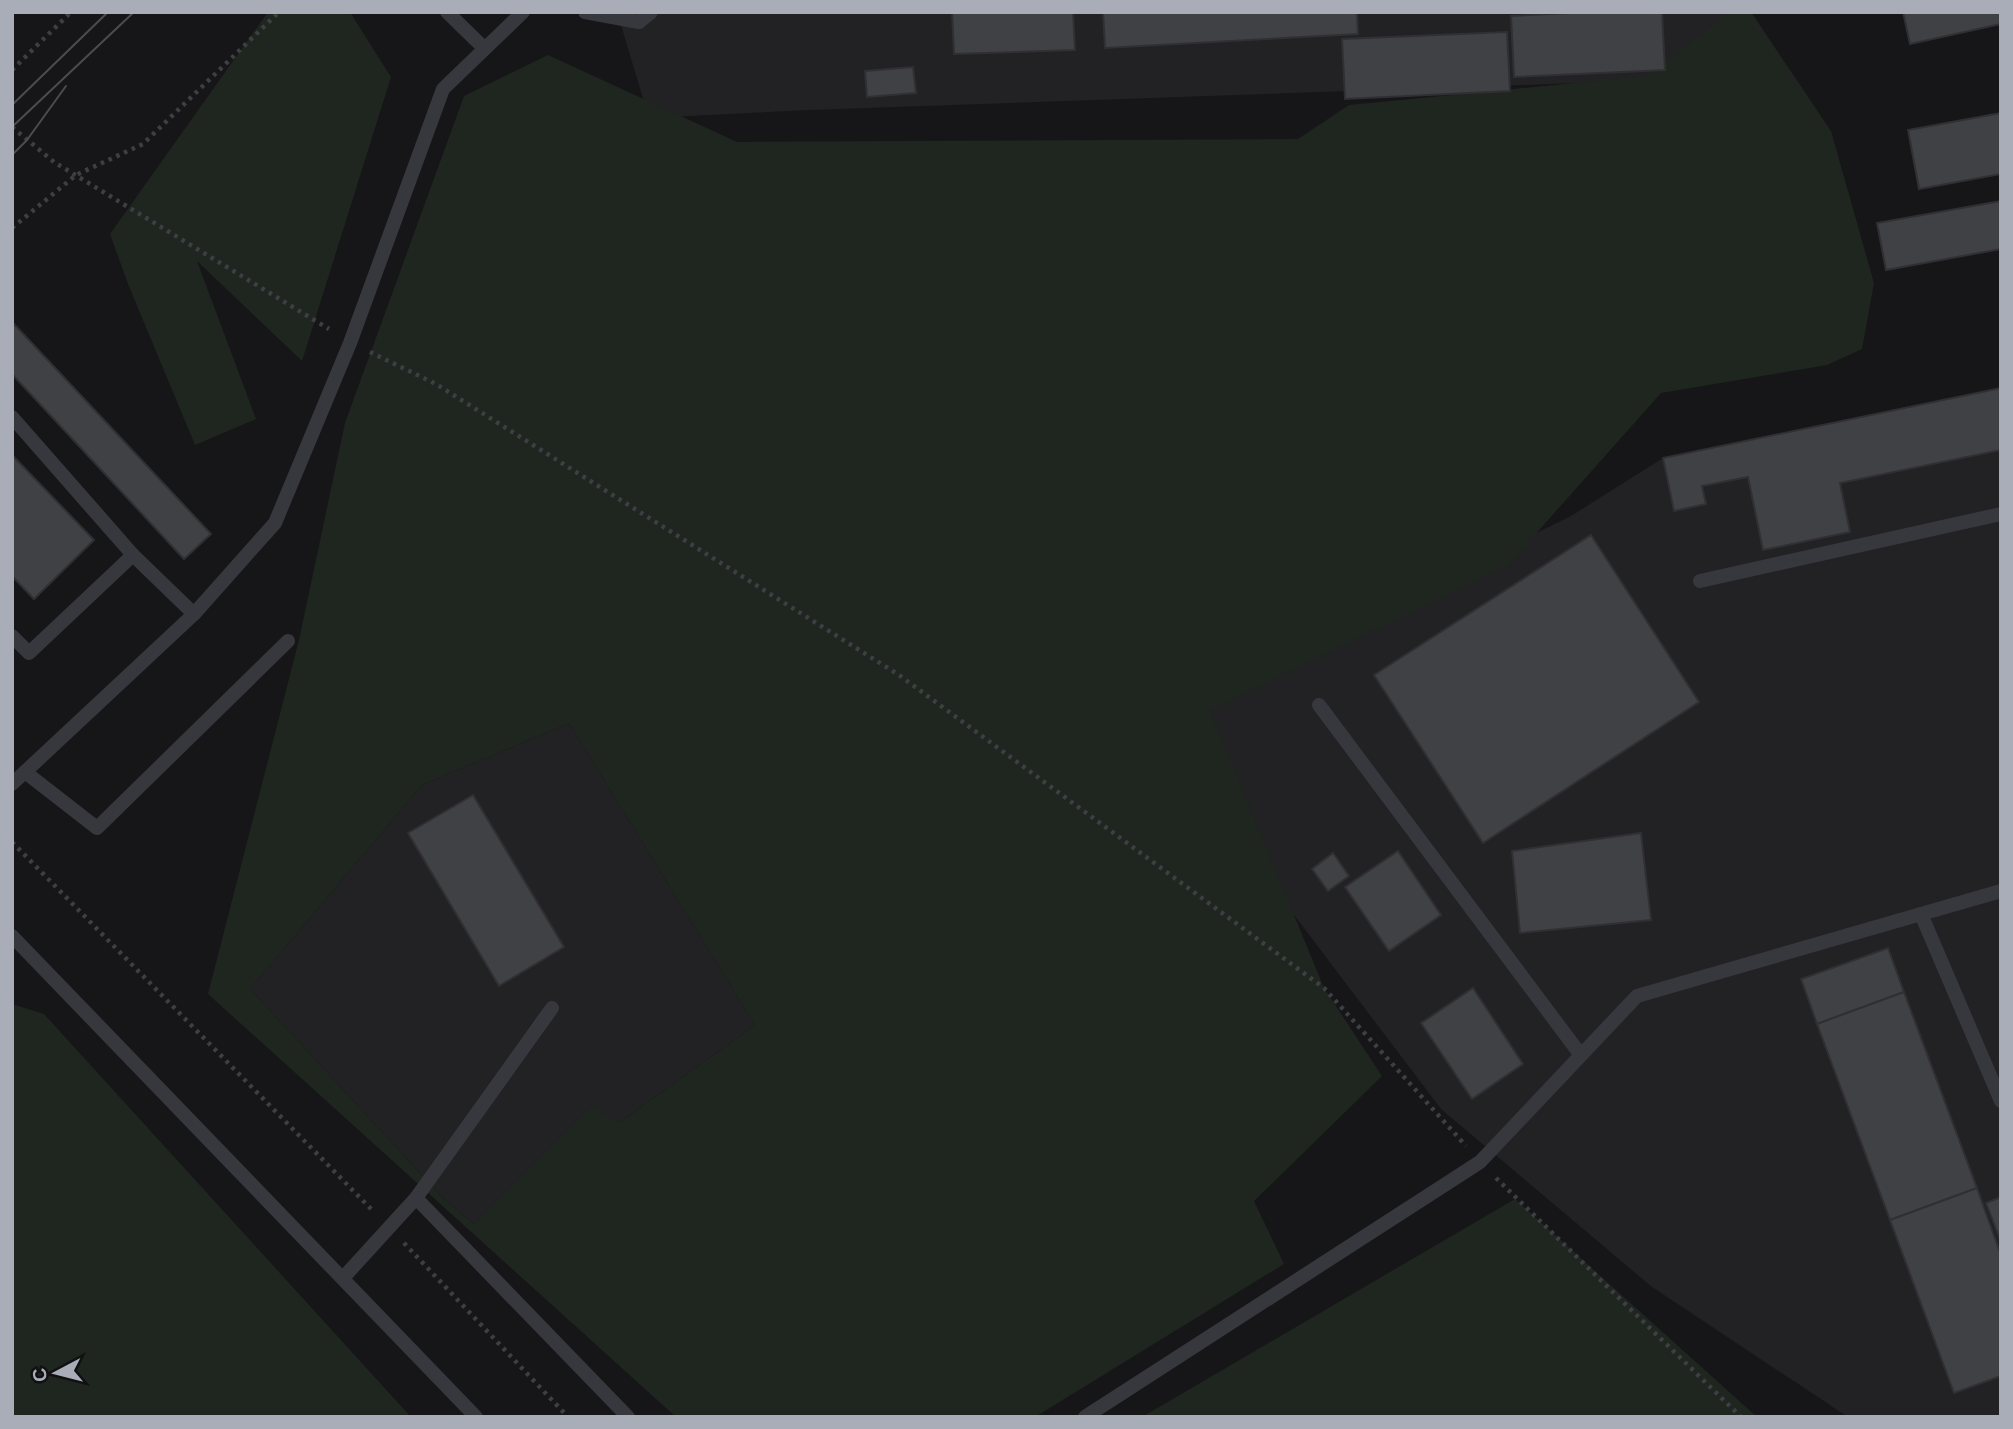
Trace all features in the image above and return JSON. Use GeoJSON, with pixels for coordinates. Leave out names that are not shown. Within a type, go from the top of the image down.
{"type":"FeatureCollection","features":[{"type":"Feature","properties":{"kind":"lane"},"geometry":{"type":"LineString","coordinates":[[447,12],[484,48]]}},
{"type":"Feature","properties":{"kind":"lane"},"geometry":{"type":"LineString","coordinates":[[12,784],[194,614],[275,523],[350,343],[443,89],[523,12]]}},
{"type":"Feature","properties":{"kind":"lane"},"geometry":{"type":"LineString","coordinates":[[585,12],[639,22],[651,12]]}},
{"type":"Feature","properties":{"kind":"lane"},"geometry":{"type":"LineString","coordinates":[[12,417],[133,555],[194,614]]}},
{"type":"Feature","properties":{"kind":"lane"},"geometry":{"type":"LineString","coordinates":[[1700,581],[2001,514]]}},
{"type":"Feature","properties":{"kind":"lane"},"geometry":{"type":"LineString","coordinates":[[12,636],[29,653],[133,555]]}},
{"type":"Feature","properties":{"kind":"lane"},"geometry":{"type":"LineString","coordinates":[[25,772],[97,828],[288,641]]}},
{"type":"Feature","properties":{"kind":"lane"},"geometry":{"type":"LineString","coordinates":[[1319,705],[1580,1054]]}},
{"type":"Feature","properties":{"kind":"lane"},"geometry":{"type":"LineString","coordinates":[[1085,1417],[1480,1162],[1637,996],[2001,891]]}},
{"type":"Feature","properties":{"kind":"lane"},"geometry":{"type":"LineString","coordinates":[[1921,914],[2001,1101]]}},
{"type":"Feature","properties":{"kind":"lane"},"geometry":{"type":"LineString","coordinates":[[12,936],[476,1417]]}},
{"type":"Feature","properties":{"kind":"lane"},"geometry":{"type":"LineString","coordinates":[[343,1278],[416,1198],[552,1008]]}},
{"type":"Feature","properties":{"kind":"lane"},"geometry":{"type":"LineString","coordinates":[[416,1198],[628,1417]]}},
{"type":"Feature","properties":{"kind":"path"},"geometry":{"type":"LineString","coordinates":[[12,70],[71,12]]}},
{"type":"Feature","properties":{"kind":"path"},"geometry":{"type":"LineString","coordinates":[[12,228],[76,175],[144,144],[279,12]]}},
{"type":"Feature","properties":{"kind":"path"},"geometry":{"type":"LineString","coordinates":[[12,127],[54,162],[350,343],[436,384],[899,675],[1324,988],[1480,1162],[1741,1417]]}},
{"type":"Feature","properties":{"kind":"path"},"geometry":{"type":"LineString","coordinates":[[12,842],[390,1227],[568,1417]]}},
{"type":"Feature","properties":{"kind":"shaded area"},"geometry":{"type":"Polygon","coordinates":[[[268,12],[350,12],[391,77],[302,361],[197,261],[256,419],[195,445],[110,234],[268,12]]]}},
{"type":"Feature","properties":{"kind":"shaded area"},"geometry":{"type":"Polygon","coordinates":[[[617,12],[1731,12],[1663,80],[649,118],[617,12]]]}},
{"type":"Feature","properties":{"kind":"shaded area"},"geometry":{"type":"Polygon","coordinates":[[[1730,12],[1751,12],[1831,131],[1874,283],[1862,349],[1827,365],[1661,393],[1509,564],[1210,711],[1324,988],[1382,1076],[1254,1201],[1284,1264],[1035,1417],[676,1417],[208,994],[299,640],[345,423],[464,96],[548,55],[737,142],[1298,139],[1349,105],[1647,76],[1730,12]],[[569,723],[422,785],[250,989],[445,1200],[474,1224],[593,1105],[619,1123],[755,1025],[569,723]]]}},
{"type":"Feature","properties":{"kind":"shaded area"},"geometry":{"type":"Polygon","coordinates":[[[2001,388],[2001,1417],[1848,1417],[1652,1287],[1441,1109],[1148,722],[1571,516],[1663,458],[2001,388]]]}},
{"type":"Feature","properties":{"kind":"shaded area"},"geometry":{"type":"Polygon","coordinates":[[[569,723],[755,1025],[619,1123],[592,1106],[474,1224],[445,1200],[250,989],[422,785],[569,723]]]}},
{"type":"Feature","properties":{"kind":"shaded area"},"geometry":{"type":"Polygon","coordinates":[[[12,1004],[44,1014],[411,1417],[12,1417],[12,1004]]]}},
{"type":"Feature","properties":{"kind":"shaded area"},"geometry":{"type":"Polygon","coordinates":[[[1515,1199],[1757,1417],[1142,1417],[1515,1199]]]}},
{"type":"Feature","properties":{"kind":"building"},"geometry":{"type":"Polygon","coordinates":[[[952,12],[1073,12],[1075,50],[954,54],[952,12]]]}},
{"type":"Feature","properties":{"kind":"building"},"geometry":{"type":"Polygon","coordinates":[[[1103,12],[1357,12],[1358,34],[1105,48],[1103,12]]]}},
{"type":"Feature","properties":{"kind":"building"},"geometry":{"type":"Polygon","coordinates":[[[1662,12],[1665,70],[1514,77],[1511,16],[1662,12]]]}},
{"type":"Feature","properties":{"kind":"building"},"geometry":{"type":"Polygon","coordinates":[[[1903,12],[2001,12],[2001,24],[1910,44],[1903,12]]]}},
{"type":"Feature","properties":{"kind":"building"},"geometry":{"type":"Polygon","coordinates":[[[1507,32],[1510,91],[1345,99],[1342,39],[1507,32]]]}},
{"type":"Feature","properties":{"kind":"building"},"geometry":{"type":"Polygon","coordinates":[[[913,67],[916,93],[867,97],[865,71],[913,67]]]}},
{"type":"Feature","properties":{"kind":"building"},"geometry":{"type":"Polygon","coordinates":[[[2001,113],[2001,174],[1919,189],[1908,130],[2001,113]]]}},
{"type":"Feature","properties":{"kind":"building"},"geometry":{"type":"Polygon","coordinates":[[[2001,201],[2001,249],[1886,270],[1877,223],[2001,201]]]}},
{"type":"Feature","properties":{"kind":"building"},"geometry":{"type":"Polygon","coordinates":[[[12,322],[211,534],[184,559],[12,374],[12,322]]]}},
{"type":"Feature","properties":{"kind":"building"},"geometry":{"type":"Polygon","coordinates":[[[2001,388],[2001,450],[1840,483],[1850,532],[1763,550],[1748,477],[1702,486],[1706,504],[1674,511],[1663,458],[2001,388]]]}},
{"type":"Feature","properties":{"kind":"building"},"geometry":{"type":"Polygon","coordinates":[[[12,455],[94,540],[34,599],[12,576],[12,455]]]}},
{"type":"Feature","properties":{"kind":"building"},"geometry":{"type":"Polygon","coordinates":[[[1591,535],[1699,702],[1483,843],[1374,675],[1591,535]]]}},
{"type":"Feature","properties":{"kind":"building"},"geometry":{"type":"Polygon","coordinates":[[[473,795],[564,947],[499,986],[408,833],[473,795]]]}},
{"type":"Feature","properties":{"kind":"building"},"geometry":{"type":"Polygon","coordinates":[[[1641,833],[1651,920],[1520,933],[1512,851],[1641,833]]]}},
{"type":"Feature","properties":{"kind":"building"},"geometry":{"type":"Polygon","coordinates":[[[1398,851],[1441,915],[1389,951],[1345,887],[1398,851]]]}},
{"type":"Feature","properties":{"kind":"building"},"geometry":{"type":"Polygon","coordinates":[[[1333,853],[1349,876],[1328,891],[1312,869],[1333,853]]]}},
{"type":"Feature","properties":{"kind":"building"},"geometry":{"type":"Polygon","coordinates":[[[1888,948],[1904,992],[1817,1024],[1801,979],[1888,948]]]}},
{"type":"Feature","properties":{"kind":"building"},"geometry":{"type":"Polygon","coordinates":[[[1473,988],[1523,1064],[1472,1099],[1421,1023],[1473,988]]]}},
{"type":"Feature","properties":{"kind":"building"},"geometry":{"type":"Polygon","coordinates":[[[1904,992],[1977,1188],[1890,1220],[1817,1024],[1904,992]]]}},
{"type":"Feature","properties":{"kind":"building"},"geometry":{"type":"Polygon","coordinates":[[[1977,1188],[2001,1255],[2001,1376],[1954,1393],[1890,1220],[1977,1188]]]}},
{"type":"Feature","properties":{"kind":"building"},"geometry":{"type":"Polygon","coordinates":[[[2001,1197],[2001,1242],[1986,1203],[2001,1197]]]}},
{"type":"Feature","properties":{"kind":"tram line"},"geometry":{"type":"LineString","coordinates":[[12,105],[108,12]]}},
{"type":"Feature","properties":{"kind":"tram line"},"geometry":{"type":"LineString","coordinates":[[12,127],[134,12]]}},
{"type":"Feature","properties":{"kind":"tram line"},"geometry":{"type":"LineString","coordinates":[[12,155],[27,140],[66,86]]}}]}
